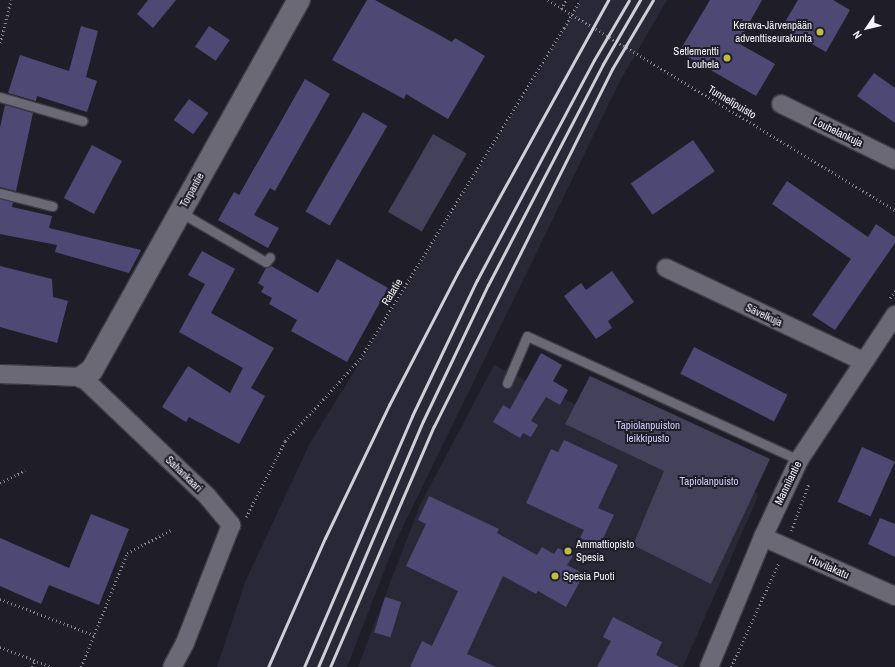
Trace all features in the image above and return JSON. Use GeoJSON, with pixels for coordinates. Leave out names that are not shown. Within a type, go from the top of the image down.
{"type":"FeatureCollection","features":[{"type":"Feature","properties":{"kind":"street","name":"Torpantie"},"geometry":{"type":"LineString","coordinates":[[82,377],[92,370],[299,0]]}},
{"type":"Feature","properties":{"kind":"street","name":"Louhelankuja"},"geometry":{"type":"LineString","coordinates":[[780,104],[895,160]]}},
{"type":"Feature","properties":{"kind":"street","name":"Sävelkuja"},"geometry":{"type":"LineString","coordinates":[[666,268],[863,361]]}},
{"type":"Feature","properties":{"kind":"street","name":"Mannilantie"},"geometry":{"type":"LineString","coordinates":[[709,667],[763,537],[799,460],[863,361],[895,315]]}},
{"type":"Feature","properties":{"kind":"street"},"geometry":{"type":"LineString","coordinates":[[0,374],[82,377]]}},
{"type":"Feature","properties":{"kind":"street","name":"Sahankaari"},"geometry":{"type":"LineString","coordinates":[[82,377],[207,496],[231,525],[185,643],[172,667]]}},
{"type":"Feature","properties":{"kind":"street","name":"Huvilakatu"},"geometry":{"type":"LineString","coordinates":[[763,537],[784,548],[895,596]]}},
{"type":"Feature","properties":{"kind":"lane"},"geometry":{"type":"LineString","coordinates":[[0,97],[83,122]]}},
{"type":"Feature","properties":{"kind":"lane"},"geometry":{"type":"LineString","coordinates":[[0,193],[52,206]]}},
{"type":"Feature","properties":{"kind":"lane"},"geometry":{"type":"LineString","coordinates":[[180,212],[266,262],[270,258]]}},
{"type":"Feature","properties":{"kind":"lane"},"geometry":{"type":"LineString","coordinates":[[507,384],[527,336],[799,460]]}},
{"type":"Feature","properties":{"kind":"path"},"geometry":{"type":"LineString","coordinates":[[0,43],[11,0]]}},
{"type":"Feature","properties":{"kind":"path","name":"Tunnelipuisto"},"geometry":{"type":"LineString","coordinates":[[548,0],[895,210]]}},
{"type":"Feature","properties":{"kind":"path"},"geometry":{"type":"LineString","coordinates":[[561,9],[566,0]]}},
{"type":"Feature","properties":{"kind":"path","name":"Ratatie"},"geometry":{"type":"LineString","coordinates":[[246,518],[285,441],[360,359],[547,59],[580,0]]}},
{"type":"Feature","properties":{"kind":"path"},"geometry":{"type":"LineString","coordinates":[[0,484],[25,470]]}},
{"type":"Feature","properties":{"kind":"path"},"geometry":{"type":"LineString","coordinates":[[731,667],[784,548],[811,478]]}},
{"type":"Feature","properties":{"kind":"path"},"geometry":{"type":"LineString","coordinates":[[81,667],[127,554],[171,530]]}},
{"type":"Feature","properties":{"kind":"path"},"geometry":{"type":"LineString","coordinates":[[0,599],[94,635]]}},
{"type":"Feature","properties":{"kind":"path"},"geometry":{"type":"LineString","coordinates":[[0,646],[52,667]]}},
{"type":"Feature","properties":{"kind":"path"},"geometry":{"type":"LineString","coordinates":[[32,667],[35,660]]}},
{"type":"Feature","properties":{"kind":"shaded area"},"geometry":{"type":"Polygon","coordinates":[[[580,0],[667,0],[620,81],[395,543],[347,667],[217,667],[246,580],[310,443],[547,59],[580,0]]]}},
{"type":"Feature","properties":{"kind":"shaded area","name":"Ammattiopisto Spesia"},"geometry":{"type":"Polygon","coordinates":[[[494,365],[759,494],[683,667],[358,667],[420,505],[494,365]]]}},
{"type":"Feature","properties":{"kind":"green space"},"geometry":{"type":"Polygon","coordinates":[[[433,134],[467,154],[422,231],[388,212],[433,134]]]}},
{"type":"Feature","properties":{"kind":"green space","name":"Tapiolanpuisto"},"geometry":{"type":"Polygon","coordinates":[[[590,376],[770,459],[711,584],[633,545],[664,471],[565,424],[590,376]]]}},
{"type":"Feature","properties":{"kind":"building"},"geometry":{"type":"Polygon","coordinates":[[[148,0],[176,0],[153,28],[137,14],[148,0]]]}},
{"type":"Feature","properties":{"kind":"building"},"geometry":{"type":"Polygon","coordinates":[[[367,0],[375,0],[452,42],[455,38],[485,56],[448,119],[406,94],[404,99],[332,60],[367,0]]]}},
{"type":"Feature","properties":{"kind":"building","name":"Setlementti Louhela"},"geometry":{"type":"Polygon","coordinates":[[[710,0],[762,0],[738,43],[775,64],[756,96],[679,52],[710,0]]]}},
{"type":"Feature","properties":{"kind":"building"},"geometry":{"type":"Polygon","coordinates":[[[798,0],[833,0],[850,10],[826,52],[782,27],[798,0]]]}},
{"type":"Feature","properties":{"kind":"building"},"geometry":{"type":"Polygon","coordinates":[[[81,26],[98,31],[86,77],[97,81],[87,112],[37,96],[36,101],[8,93],[20,55],[69,71],[81,26]]]}},
{"type":"Feature","properties":{"kind":"building"},"geometry":{"type":"Polygon","coordinates":[[[209,26],[230,40],[216,61],[195,47],[209,26]]]}},
{"type":"Feature","properties":{"kind":"building"},"geometry":{"type":"Polygon","coordinates":[[[874,73],[895,88],[895,123],[857,96],[874,73]]]}},
{"type":"Feature","properties":{"kind":"building"},"geometry":{"type":"Polygon","coordinates":[[[305,79],[330,94],[275,191],[270,188],[254,215],[279,228],[268,248],[218,220],[234,192],[239,195],[305,79]]]}},
{"type":"Feature","properties":{"kind":"building"},"geometry":{"type":"Polygon","coordinates":[[[189,99],[208,113],[193,134],[174,120],[189,99]]]}},
{"type":"Feature","properties":{"kind":"building"},"geometry":{"type":"Polygon","coordinates":[[[5,105],[33,113],[16,191],[0,187],[0,128],[5,105]]]}},
{"type":"Feature","properties":{"kind":"building"},"geometry":{"type":"Polygon","coordinates":[[[363,112],[387,126],[330,226],[306,212],[363,112]]]}},
{"type":"Feature","properties":{"kind":"building"},"geometry":{"type":"Polygon","coordinates":[[[693,140],[715,171],[653,215],[631,184],[693,140]]]}},
{"type":"Feature","properties":{"kind":"building"},"geometry":{"type":"Polygon","coordinates":[[[92,145],[122,161],[94,214],[64,198],[92,145]]]}},
{"type":"Feature","properties":{"kind":"building"},"geometry":{"type":"Polygon","coordinates":[[[787,181],[868,237],[876,224],[895,237],[895,243],[835,330],[812,315],[851,259],[772,204],[787,181]]]}},
{"type":"Feature","properties":{"kind":"building"},"geometry":{"type":"Polygon","coordinates":[[[0,199],[13,202],[12,207],[52,216],[49,228],[141,250],[129,273],[55,252],[57,245],[0,234],[0,199]]]}},
{"type":"Feature","properties":{"kind":"building"},"geometry":{"type":"Polygon","coordinates":[[[202,251],[235,269],[211,313],[274,348],[251,388],[265,396],[239,444],[189,417],[186,422],[162,407],[188,366],[230,393],[243,368],[179,332],[205,284],[188,275],[202,251]]]}},
{"type":"Feature","properties":{"kind":"building"},"geometry":{"type":"Polygon","coordinates":[[[337,259],[388,288],[347,362],[291,331],[297,320],[269,304],[272,298],[261,292],[264,287],[258,283],[266,268],[271,266],[318,293],[337,259]]]}},
{"type":"Feature","properties":{"kind":"building"},"geometry":{"type":"Polygon","coordinates":[[[0,266],[52,279],[53,297],[68,301],[57,343],[0,327],[0,266]]]}},
{"type":"Feature","properties":{"kind":"building"},"geometry":{"type":"Polygon","coordinates":[[[612,271],[634,302],[608,321],[612,328],[596,339],[564,296],[581,283],[586,290],[612,271]]]}},
{"type":"Feature","properties":{"kind":"building"},"geometry":{"type":"Polygon","coordinates":[[[694,347],[788,395],[774,421],[680,374],[694,347]]]}},
{"type":"Feature","properties":{"kind":"building"},"geometry":{"type":"Polygon","coordinates":[[[541,353],[562,365],[553,381],[568,390],[560,405],[546,397],[531,421],[538,425],[531,437],[523,433],[520,438],[493,422],[503,405],[510,409],[541,353]]]}},
{"type":"Feature","properties":{"kind":"building"},"geometry":{"type":"Polygon","coordinates":[[[564,440],[618,465],[598,508],[614,515],[599,547],[580,538],[584,530],[526,503],[551,449],[558,452],[564,440]]]}},
{"type":"Feature","properties":{"kind":"building"},"geometry":{"type":"Polygon","coordinates":[[[862,447],[895,462],[870,516],[838,502],[862,447]]]}},
{"type":"Feature","properties":{"kind":"building"},"geometry":{"type":"Polygon","coordinates":[[[429,496],[499,529],[497,533],[537,555],[542,547],[554,554],[558,548],[573,556],[567,565],[584,574],[566,607],[538,591],[536,594],[503,576],[467,654],[496,667],[410,667],[422,641],[432,646],[458,591],[406,566],[426,524],[418,520],[429,496]]]}},
{"type":"Feature","properties":{"kind":"building"},"geometry":{"type":"Polygon","coordinates":[[[91,514],[129,529],[99,605],[49,585],[41,604],[0,586],[0,538],[69,568],[91,514]]]}},
{"type":"Feature","properties":{"kind":"building"},"geometry":{"type":"Polygon","coordinates":[[[880,518],[895,524],[895,557],[868,544],[880,518]]]}},
{"type":"Feature","properties":{"kind":"building"},"geometry":{"type":"Polygon","coordinates":[[[385,597],[401,602],[390,637],[374,632],[385,597]]]}},
{"type":"Feature","properties":{"kind":"building"},"geometry":{"type":"Polygon","coordinates":[[[613,617],[662,642],[656,655],[679,667],[597,667],[611,641],[603,637],[613,617]]]}},
{"type":"Feature","properties":{"kind":"railway"},"geometry":{"type":"LineString","coordinates":[[268,667],[325,538],[389,405],[458,272],[608,0]]}},
{"type":"Feature","properties":{"kind":"railway"},"geometry":{"type":"LineString","coordinates":[[304,667],[412,416],[477,280],[594,60],[629,0]]}},
{"type":"Feature","properties":{"kind":"railway"},"geometry":{"type":"LineString","coordinates":[[318,667],[423,421],[488,285],[603,64],[640,0]]}},
{"type":"Feature","properties":{"kind":"railway"},"geometry":{"type":"LineString","coordinates":[[330,667],[434,426],[612,69],[653,0]]}},
{"type":"Feature","properties":{"kind":"place","name":"Kerava-Järvenpään adventtiseurakunta"},"geometry":{"type":"Point","coordinates":[820,32]}},
{"type":"Feature","properties":{"kind":"place","name":"Setlementti Louhela"},"geometry":{"type":"Point","coordinates":[727,58]}},
{"type":"Feature","properties":{"kind":"place","name":"Ammattiopisto Spesia"},"geometry":{"type":"Point","coordinates":[568,551]}},
{"type":"Feature","properties":{"kind":"place","name":"Spesia Puoti"},"geometry":{"type":"Point","coordinates":[555,576]}},
{"type":"Feature","properties":{"kind":"park label","name":"Tapiolanpuiston leikkipusto"},"geometry":{"type":"Point","coordinates":[648,432]}}]}
